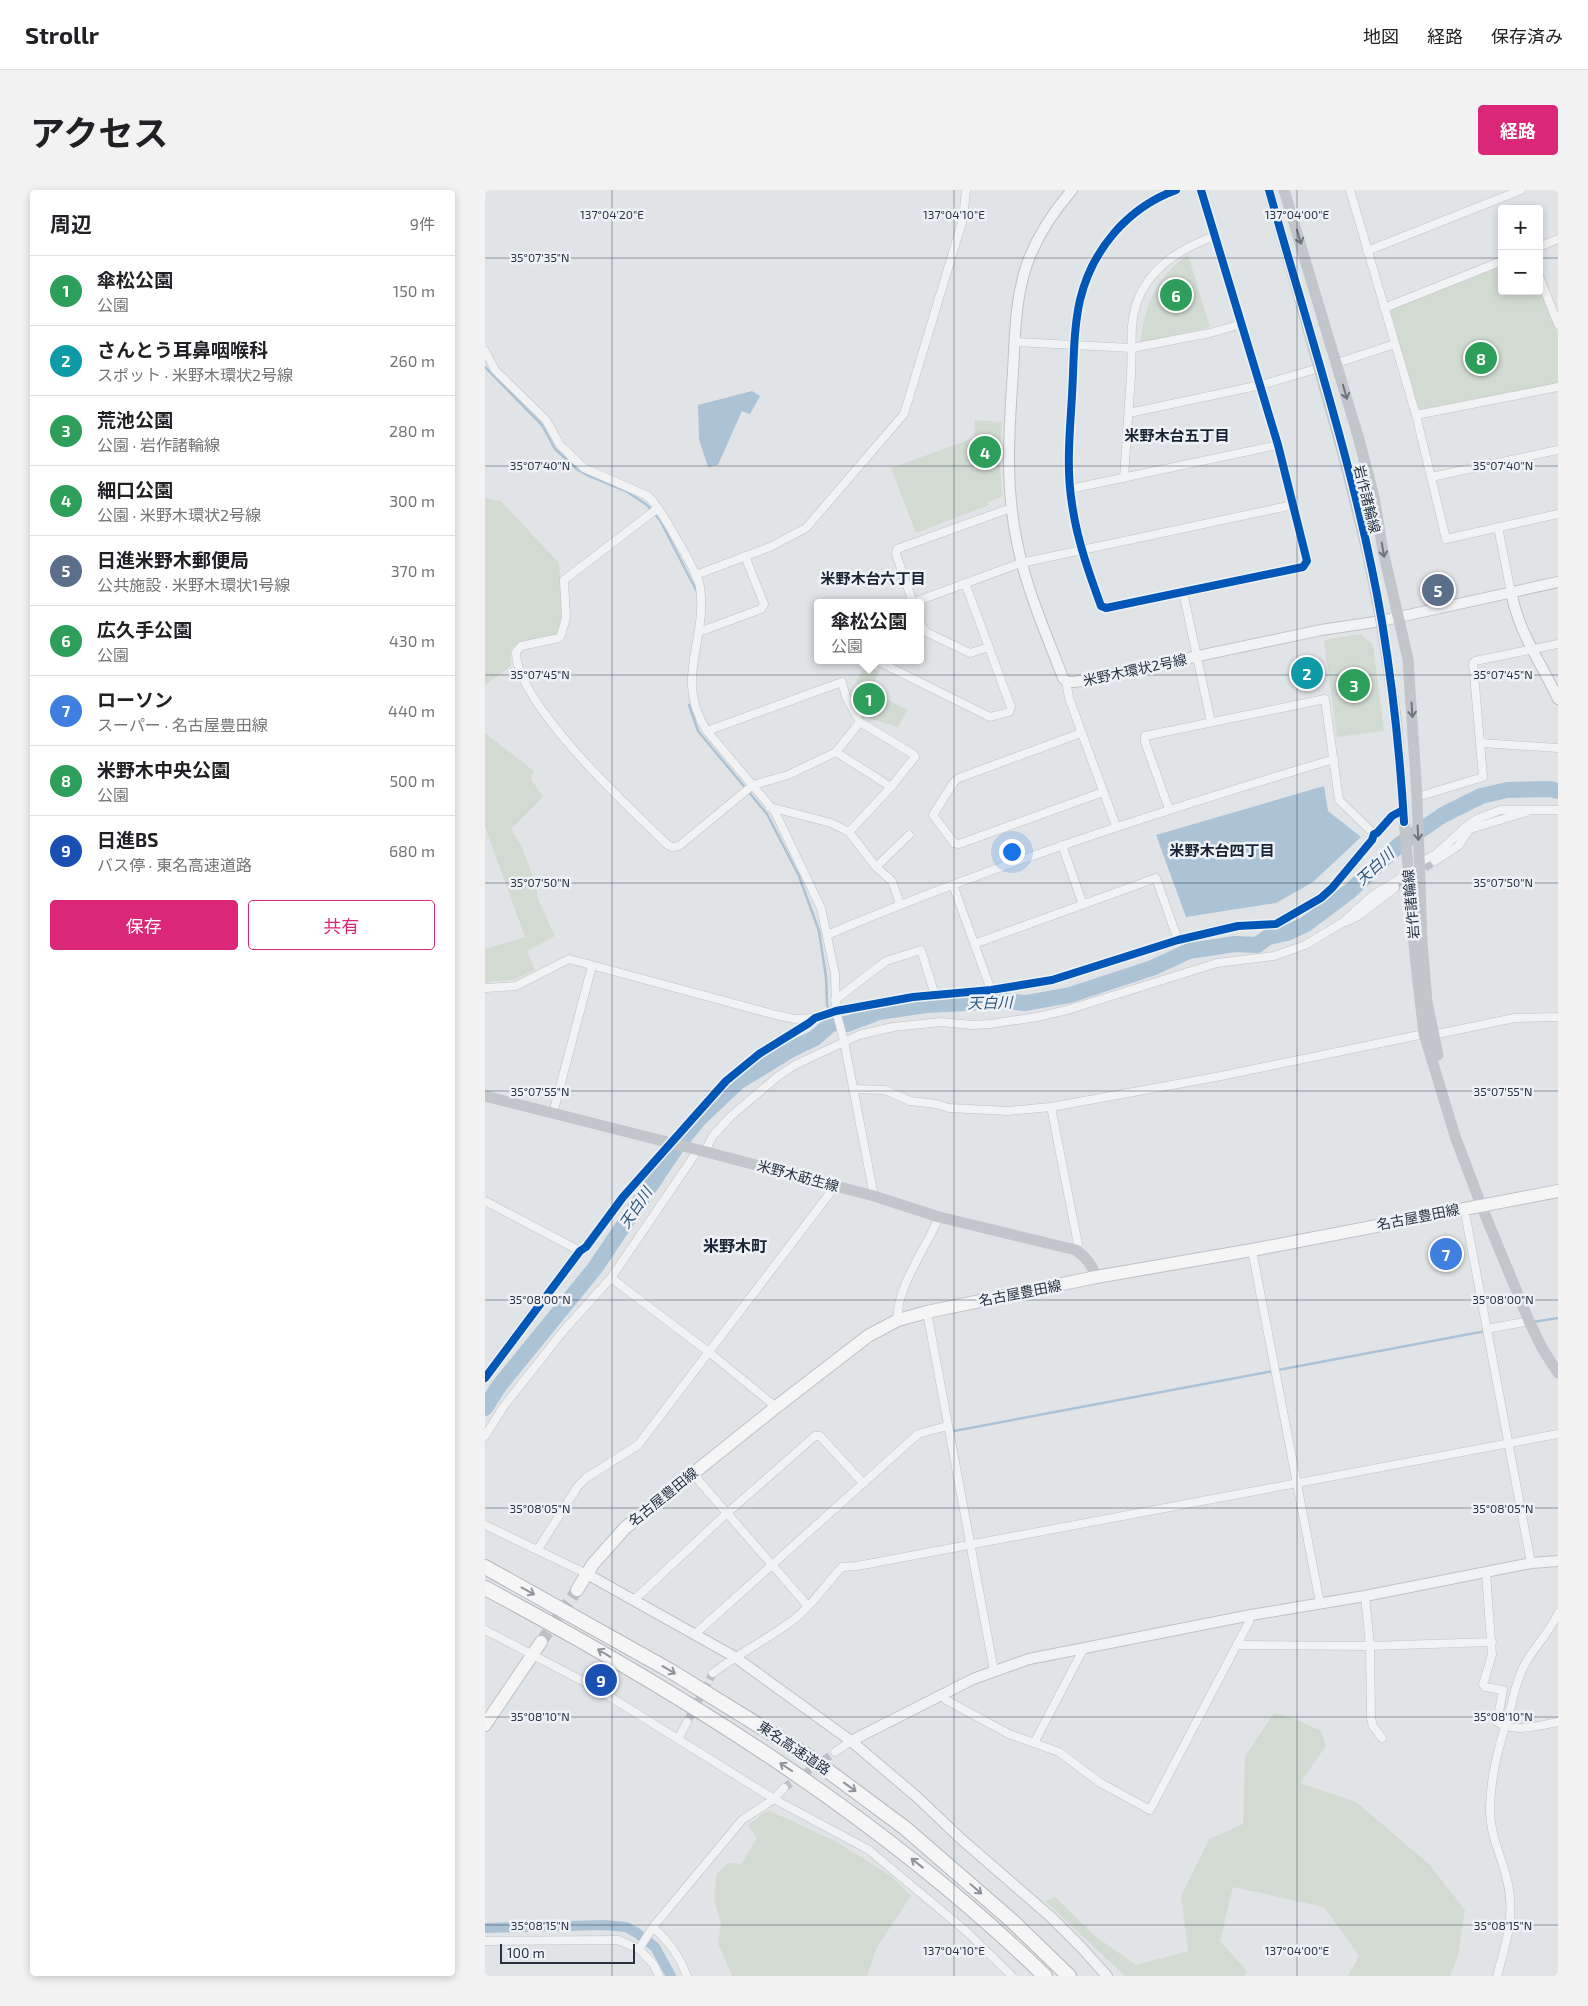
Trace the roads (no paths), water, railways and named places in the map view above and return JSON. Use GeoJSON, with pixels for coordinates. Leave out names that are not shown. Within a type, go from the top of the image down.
{"type":"FeatureCollection","features":[{"type":"Feature","properties":{"kind":"highway","name":"東名高速道路"},"geometry":{"type":"LineString","coordinates":[[485,1567],[669,1670],[808,1756],[905,1828],[1011,1920],[1069,1976]]}},
{"type":"Feature","properties":{"kind":"highway","name":"東名高速道路"},"geometry":{"type":"LineString","coordinates":[[485,1588],[576,1637],[655,1683],[793,1772],[893,1844],[940,1881],[999,1931],[1045,1976]]}},
{"type":"Feature","properties":{"kind":"main road","name":"岩作諸輪線"},"geometry":{"type":"LineString","coordinates":[[1269,190],[1350,479],[1381,621],[1396,717],[1419,999],[1455,1136],[1481,1205],[1529,1320],[1542,1348],[1558,1373]]}},
{"type":"Feature","properties":{"kind":"main road","name":"岩作諸輪線"},"geometry":{"type":"LineString","coordinates":[[1284,190],[1337,363],[1374,497],[1383,551],[1407,659],[1417,797],[1422,942],[1428,1035]]}},
{"type":"Feature","properties":{"kind":"main road","name":"米野木莇生線"},"geometry":{"type":"LineString","coordinates":[[485,1096],[874,1196],[939,1217],[1076,1250]]}},
{"type":"Feature","properties":{"kind":"main road","name":"名古屋豊田線"},"geometry":{"type":"LineString","coordinates":[[577,1590],[593,1564],[625,1528],[776,1407],[869,1336],[897,1320],[1096,1277],[1252,1250],[1558,1190]]}},
{"type":"Feature","properties":{"kind":"main road"},"geometry":{"type":"LineString","coordinates":[[1076,1250],[1085,1256],[1093,1267],[1096,1277]]}},
{"type":"Feature","properties":{"kind":"main road"},"geometry":{"type":"LineString","coordinates":[[485,1725],[541,1642]]}},
{"type":"Feature","properties":{"kind":"street"},"geometry":{"type":"LineString","coordinates":[[696,575],[770,547],[806,528],[904,414],[963,219],[966,190]]}},
{"type":"Feature","properties":{"kind":"street","name":"米野木環状2号線"},"geometry":{"type":"LineString","coordinates":[[1072,190],[1061,202],[1045,227],[1028,262],[1017,303],[1008,450],[1011,508],[1021,563],[1037,611],[1063,678],[1066,681],[1075,682],[1321,630],[1398,618],[1558,582]]}},
{"type":"Feature","properties":{"kind":"street"},"geometry":{"type":"LineString","coordinates":[[1175,190],[1135,212],[1103,248],[1089,272],[1077,320],[1069,461],[1070,489],[1081,550],[1101,606],[1106,608],[1303,567],[1307,561],[1278,444],[1201,190]]}},
{"type":"Feature","properties":{"kind":"street"},"geometry":{"type":"LineString","coordinates":[[1367,251],[1521,190]]}},
{"type":"Feature","properties":{"kind":"street"},"geometry":{"type":"LineString","coordinates":[[1353,191],[1367,251],[1416,415],[1446,539],[1558,514]]}},
{"type":"Feature","properties":{"kind":"street"},"geometry":{"type":"LineString","coordinates":[[1123,478],[1129,413],[1132,325],[1139,297],[1154,273],[1175,254],[1187,246],[1215,236]]}},
{"type":"Feature","properties":{"kind":"street"},"geometry":{"type":"LineString","coordinates":[[1543,245],[1558,239]]}},
{"type":"Feature","properties":{"kind":"street"},"geometry":{"type":"LineString","coordinates":[[1384,308],[1498,263]]}},
{"type":"Feature","properties":{"kind":"street"},"geometry":{"type":"LineString","coordinates":[[1543,286],[1558,324]]}},
{"type":"Feature","properties":{"kind":"street"},"geometry":{"type":"LineString","coordinates":[[1015,342],[1132,348],[1210,333],[1242,324]]}},
{"type":"Feature","properties":{"kind":"street"},"geometry":{"type":"LineString","coordinates":[[1337,363],[1395,344]]}},
{"type":"Feature","properties":{"kind":"street"},"geometry":{"type":"LineString","coordinates":[[485,351],[495,370],[546,420],[560,445],[584,468],[648,496],[658,508],[696,575],[700,584],[702,606],[690,681],[695,703],[701,722],[707,732],[775,812],[821,908],[835,974],[836,1011],[844,1041],[874,1196]]}},
{"type":"Feature","properties":{"kind":"street"},"geometry":{"type":"LineString","coordinates":[[1129,413],[1261,385],[1319,368]]}},
{"type":"Feature","properties":{"kind":"street"},"geometry":{"type":"LineString","coordinates":[[1416,415],[1558,387]]}},
{"type":"Feature","properties":{"kind":"street"},"geometry":{"type":"LineString","coordinates":[[1070,489],[1278,444]]}},
{"type":"Feature","properties":{"kind":"street"},"geometry":{"type":"LineString","coordinates":[[1431,477],[1558,450]]}},
{"type":"Feature","properties":{"kind":"street"},"geometry":{"type":"LineString","coordinates":[[923,599],[1021,563],[1293,505]]}},
{"type":"Feature","properties":{"kind":"street"},"geometry":{"type":"LineString","coordinates":[[658,508],[563,580],[566,618],[559,638],[521,646],[517,649],[516,656],[524,680],[555,727],[589,768],[614,794],[672,847],[679,846],[753,785],[787,775],[835,752],[860,722]]}},
{"type":"Feature","properties":{"kind":"street"},"geometry":{"type":"LineString","coordinates":[[911,599],[896,554],[897,549],[1011,508]]}},
{"type":"Feature","properties":{"kind":"street"},"geometry":{"type":"LineString","coordinates":[[1498,527],[1515,610],[1531,650],[1558,699]]}},
{"type":"Feature","properties":{"kind":"street"},"geometry":{"type":"LineString","coordinates":[[699,632],[761,609],[764,604],[745,556]]}},
{"type":"Feature","properties":{"kind":"street"},"geometry":{"type":"LineString","coordinates":[[883,664],[993,718],[1009,712],[1011,707],[965,583]]}},
{"type":"Feature","properties":{"kind":"street"},"geometry":{"type":"LineString","coordinates":[[1183,592],[1211,722]]}},
{"type":"Feature","properties":{"kind":"street"},"geometry":{"type":"LineString","coordinates":[[924,629],[969,652],[989,646]]}},
{"type":"Feature","properties":{"kind":"street"},"geometry":{"type":"LineString","coordinates":[[1417,797],[1483,777],[1473,663],[1475,661],[1558,644]]}},
{"type":"Feature","properties":{"kind":"street"},"geometry":{"type":"LineString","coordinates":[[1066,681],[1069,698],[1081,733],[1116,826]]}},
{"type":"Feature","properties":{"kind":"street"},"geometry":{"type":"LineString","coordinates":[[707,732],[842,682],[860,722],[913,754],[915,758],[849,832]]}},
{"type":"Feature","properties":{"kind":"street"},"geometry":{"type":"LineString","coordinates":[[1169,809],[1145,742],[1145,736],[1325,699],[1340,804],[1374,834]]}},
{"type":"Feature","properties":{"kind":"street"},"geometry":{"type":"LineString","coordinates":[[1081,733],[959,778],[954,782],[933,815],[954,843],[959,844],[1103,792]]}},
{"type":"Feature","properties":{"kind":"street"},"geometry":{"type":"LineString","coordinates":[[1481,743],[1558,748]]}},
{"type":"Feature","properties":{"kind":"street"},"geometry":{"type":"LineString","coordinates":[[835,752],[891,787]]}},
{"type":"Feature","properties":{"kind":"street"},"geometry":{"type":"LineString","coordinates":[[827,935],[900,904],[1116,826],[1125,825],[1169,809],[1333,759]]}},
{"type":"Feature","properties":{"kind":"street"},"geometry":{"type":"LineString","coordinates":[[769,806],[831,823],[849,832],[876,867],[892,881],[900,904]]}},
{"type":"Feature","properties":{"kind":"street"},"geometry":{"type":"LineString","coordinates":[[1420,859],[1436,854],[1469,824],[1501,810],[1558,810]]}},
{"type":"Feature","properties":{"kind":"street"},"geometry":{"type":"LineString","coordinates":[[1435,861],[1458,846],[1470,829],[1533,811]]}},
{"type":"Feature","properties":{"kind":"street"},"geometry":{"type":"LineString","coordinates":[[485,988],[516,986],[569,959],[795,1019],[815,1018],[836,1011],[913,996],[991,990],[1052,980],[1178,940],[1238,926],[1267,926],[1283,921],[1310,906],[1331,888],[1373,840],[1374,834],[1392,816],[1404,816]]}},
{"type":"Feature","properties":{"kind":"street"},"geometry":{"type":"LineString","coordinates":[[876,867],[909,835]]}},
{"type":"Feature","properties":{"kind":"street"},"geometry":{"type":"LineString","coordinates":[[1062,845],[1083,904]]}},
{"type":"Feature","properties":{"kind":"street"},"geometry":{"type":"LineString","coordinates":[[485,1436],[504,1406],[564,1330],[611,1278],[700,1150],[730,1117],[777,1076],[795,1065],[844,1041],[869,1032],[893,1027],[941,1022],[972,1025],[990,1024],[1060,1012],[1217,963],[1274,956],[1305,945],[1342,923],[1373,896],[1409,873]]}},
{"type":"Feature","properties":{"kind":"street"},"geometry":{"type":"LineString","coordinates":[[975,944],[1156,878],[1178,940]]}},
{"type":"Feature","properties":{"kind":"street"},"geometry":{"type":"LineString","coordinates":[[953,885],[991,990]]}},
{"type":"Feature","properties":{"kind":"street"},"geometry":{"type":"LineString","coordinates":[[1342,923],[1351,920],[1395,888]]}},
{"type":"Feature","properties":{"kind":"street"},"geometry":{"type":"LineString","coordinates":[[835,1000],[886,961],[921,950],[935,995]]}},
{"type":"Feature","properties":{"kind":"street"},"geometry":{"type":"LineString","coordinates":[[553,1113],[592,966]]}},
{"type":"Feature","properties":{"kind":"street"},"geometry":{"type":"LineString","coordinates":[[853,1089],[885,1090],[911,1101],[936,1104],[949,1108],[1007,1112],[1051,1107],[1221,1076],[1513,1018],[1558,1017]]}},
{"type":"Feature","properties":{"kind":"street"},"geometry":{"type":"LineString","coordinates":[[485,1378],[580,1251],[586,1247],[633,1185],[726,1081],[759,1054],[815,1018]]}},
{"type":"Feature","properties":{"kind":"street"},"geometry":{"type":"LineString","coordinates":[[1051,1107],[1078,1244],[1076,1250]]}},
{"type":"Feature","properties":{"kind":"street"},"geometry":{"type":"LineString","coordinates":[[538,1550],[578,1486],[586,1478],[638,1445],[831,1193],[833,1186]]}},
{"type":"Feature","properties":{"kind":"street"},"geometry":{"type":"LineString","coordinates":[[485,1201],[580,1251]]}},
{"type":"Feature","properties":{"kind":"street"},"geometry":{"type":"LineString","coordinates":[[897,1320],[897,1311],[909,1276],[939,1217]]}},
{"type":"Feature","properties":{"kind":"street"},"geometry":{"type":"LineString","coordinates":[[1467,1218],[1531,1563]]}},
{"type":"Feature","properties":{"kind":"street"},"geometry":{"type":"LineString","coordinates":[[1252,1250],[1320,1603]]}},
{"type":"Feature","properties":{"kind":"street"},"geometry":{"type":"LineString","coordinates":[[611,1278],[710,1353],[776,1407]]}},
{"type":"Feature","properties":{"kind":"street"},"geometry":{"type":"LineString","coordinates":[[927,1312],[994,1671]]}},
{"type":"Feature","properties":{"kind":"street"},"geometry":{"type":"LineString","coordinates":[[1487,1329],[1529,1320]]}},
{"type":"Feature","properties":{"kind":"street"},"geometry":{"type":"LineString","coordinates":[[695,1634],[918,1434],[923,1431],[947,1426]]}},
{"type":"Feature","properties":{"kind":"street"},"geometry":{"type":"LineString","coordinates":[[713,1673],[793,1621],[823,1592],[842,1567],[857,1566],[1558,1434]]}},
{"type":"Feature","properties":{"kind":"street"},"geometry":{"type":"LineString","coordinates":[[634,1600],[726,1514],[818,1435],[863,1483]]}},
{"type":"Feature","properties":{"kind":"street"},"geometry":{"type":"LineString","coordinates":[[693,1473],[726,1514],[808,1606]]}},
{"type":"Feature","properties":{"kind":"street"},"geometry":{"type":"LineString","coordinates":[[485,1525],[587,1574],[735,1657],[851,1741],[917,1797],[960,1838],[1045,1912],[1081,1947],[1107,1976]]}},
{"type":"Feature","properties":{"kind":"street"},"geometry":{"type":"LineString","coordinates":[[835,1752],[851,1741],[941,1695],[994,1671],[1029,1658],[1251,1615],[1365,1596],[1531,1563],[1558,1561]]}},
{"type":"Feature","properties":{"kind":"street"},"geometry":{"type":"LineString","coordinates":[[1486,1573],[1492,1655],[1483,1684],[1485,1687],[1503,1690],[1497,1722],[1505,1727],[1517,1728],[1558,1722]]}},
{"type":"Feature","properties":{"kind":"street"},"geometry":{"type":"LineString","coordinates":[[1365,1596],[1370,1646],[1371,1718],[1373,1726],[1382,1738]]}},
{"type":"Feature","properties":{"kind":"street"},"geometry":{"type":"LineString","coordinates":[[1497,1976],[1512,1912],[1507,1880],[1491,1832],[1490,1807],[1496,1756],[1525,1663],[1551,1628],[1558,1613]]}},
{"type":"Feature","properties":{"kind":"street"},"geometry":{"type":"LineString","coordinates":[[941,1695],[945,1700],[1009,1734],[1059,1752],[1099,1782],[1150,1810],[1251,1615]]}},
{"type":"Feature","properties":{"kind":"street"},"geometry":{"type":"LineString","coordinates":[[485,1630],[596,1688],[774,1800],[852,1840],[878,1856],[967,1932],[1012,1976]]}},
{"type":"Feature","properties":{"kind":"street"},"geometry":{"type":"LineString","coordinates":[[1237,1645],[1370,1646],[1492,1642]]}},
{"type":"Feature","properties":{"kind":"street"},"geometry":{"type":"LineString","coordinates":[[1034,1743],[1084,1648]]}},
{"type":"Feature","properties":{"kind":"street"},"geometry":{"type":"LineString","coordinates":[[678,1739],[687,1722]]}},
{"type":"Feature","properties":{"kind":"street"},"geometry":{"type":"LineString","coordinates":[[639,1949],[653,1927],[742,1820],[774,1800],[785,1788]]}},
{"type":"Feature","properties":{"kind":"street"},"geometry":{"type":"LineString","coordinates":[[653,1927],[666,1938],[677,1953],[687,1976]]}},
{"type":"Feature","properties":{"kind":"street"},"geometry":{"type":"LineString","coordinates":[[485,1941],[617,1940],[639,1949],[654,1965],[659,1976]]}},
{"type":"Feature","properties":{"kind":"water"},"geometry":{"type":"Polygon","coordinates":[[[752,391],[760,396],[750,414],[742,411],[718,465],[708,467],[699,439],[698,405],[752,391]]]}},
{"type":"Feature","properties":{"kind":"water"},"geometry":{"type":"Polygon","coordinates":[[[1324,786],[1328,811],[1361,837],[1313,882],[1276,903],[1186,917],[1156,835],[1324,786]]]}},
{"type":"Feature","properties":{"kind":"waterway"},"geometry":{"type":"LineString","coordinates":[[485,367],[542,425],[555,449],[578,470],[626,491],[647,505],[660,520],[696,590]]}},
{"type":"Feature","properties":{"kind":"waterway"},"geometry":{"type":"LineString","coordinates":[[689,705],[698,731],[767,814],[799,876],[819,931],[826,977],[827,1004],[832,1023]]}},
{"type":"Feature","properties":{"kind":"waterway","name":"天白川"},"geometry":{"type":"LineString","coordinates":[[485,1408],[499,1386],[595,1268],[677,1146],[699,1119],[738,1082],[792,1049],[815,1038],[832,1023],[847,1024],[879,1012],[926,1005],[1003,1001],[1026,1003],[1070,995],[1152,968],[1189,951],[1235,944],[1257,945],[1268,937],[1287,933],[1306,924],[1350,891],[1399,845],[1443,815],[1481,796],[1507,790],[1550,789],[1558,791]]}},
{"type":"Feature","properties":{"kind":"waterway"},"geometry":{"type":"LineString","coordinates":[[1533,1322],[1558,1318]]}},
{"type":"Feature","properties":{"kind":"waterway"},"geometry":{"type":"LineString","coordinates":[[954,1431],[1486,1331]]}},
{"type":"Feature","properties":{"kind":"waterway"},"geometry":{"type":"LineString","coordinates":[[485,1928],[604,1925],[626,1927],[655,1947],[671,1976]]}},
{"type":"Feature","properties":{"kind":"tunnel"},"geometry":{"type":"LineString","coordinates":[[1395,888],[1435,861]]}},
{"type":"Feature","properties":{"kind":"tunnel"},"geometry":{"type":"LineString","coordinates":[[541,1642],[577,1590]]}},
{"type":"Feature","properties":{"kind":"tunnel"},"geometry":{"type":"LineString","coordinates":[[687,1722],[713,1673]]}},
{"type":"Feature","properties":{"kind":"tunnel"},"geometry":{"type":"LineString","coordinates":[[784,1788],[835,1752]]}},
{"type":"Feature","properties":{"kind":"place","name":"広久手公園"},"geometry":{"type":"Point","coordinates":[1176,295]}},
{"type":"Feature","properties":{"kind":"place","name":"米野木中央公園"},"geometry":{"type":"Point","coordinates":[1481,358]}},
{"type":"Feature","properties":{"kind":"place","name":"細口公園"},"geometry":{"type":"Point","coordinates":[985,452]}},
{"type":"Feature","properties":{"kind":"place","name":"日進米野木郵便局"},"geometry":{"type":"Point","coordinates":[1438,590]}},
{"type":"Feature","properties":{"kind":"place","name":"さんとう耳鼻咽喉科"},"geometry":{"type":"Point","coordinates":[1307,673]}},
{"type":"Feature","properties":{"kind":"place","name":"荒池公園"},"geometry":{"type":"Point","coordinates":[1354,685]}},
{"type":"Feature","properties":{"kind":"place","name":"傘松公園"},"geometry":{"type":"Point","coordinates":[869,699]}},
{"type":"Feature","properties":{"kind":"place","name":"ローソン"},"geometry":{"type":"Point","coordinates":[1446,1254]}},
{"type":"Feature","properties":{"kind":"place","name":"日進BS"},"geometry":{"type":"Point","coordinates":[601,1680]}},
{"type":"Feature","properties":{"kind":"district","name":"米野木台五丁目"},"geometry":{"type":"Point","coordinates":[1177,436]}},
{"type":"Feature","properties":{"kind":"district","name":"米野木台六丁目"},"geometry":{"type":"Point","coordinates":[873,579]}},
{"type":"Feature","properties":{"kind":"district","name":"米野木台四丁目"},"geometry":{"type":"Point","coordinates":[1222,851]}},
{"type":"Feature","properties":{"kind":"district","name":"米野木町"},"geometry":{"type":"Point","coordinates":[735,1246]}}]}
